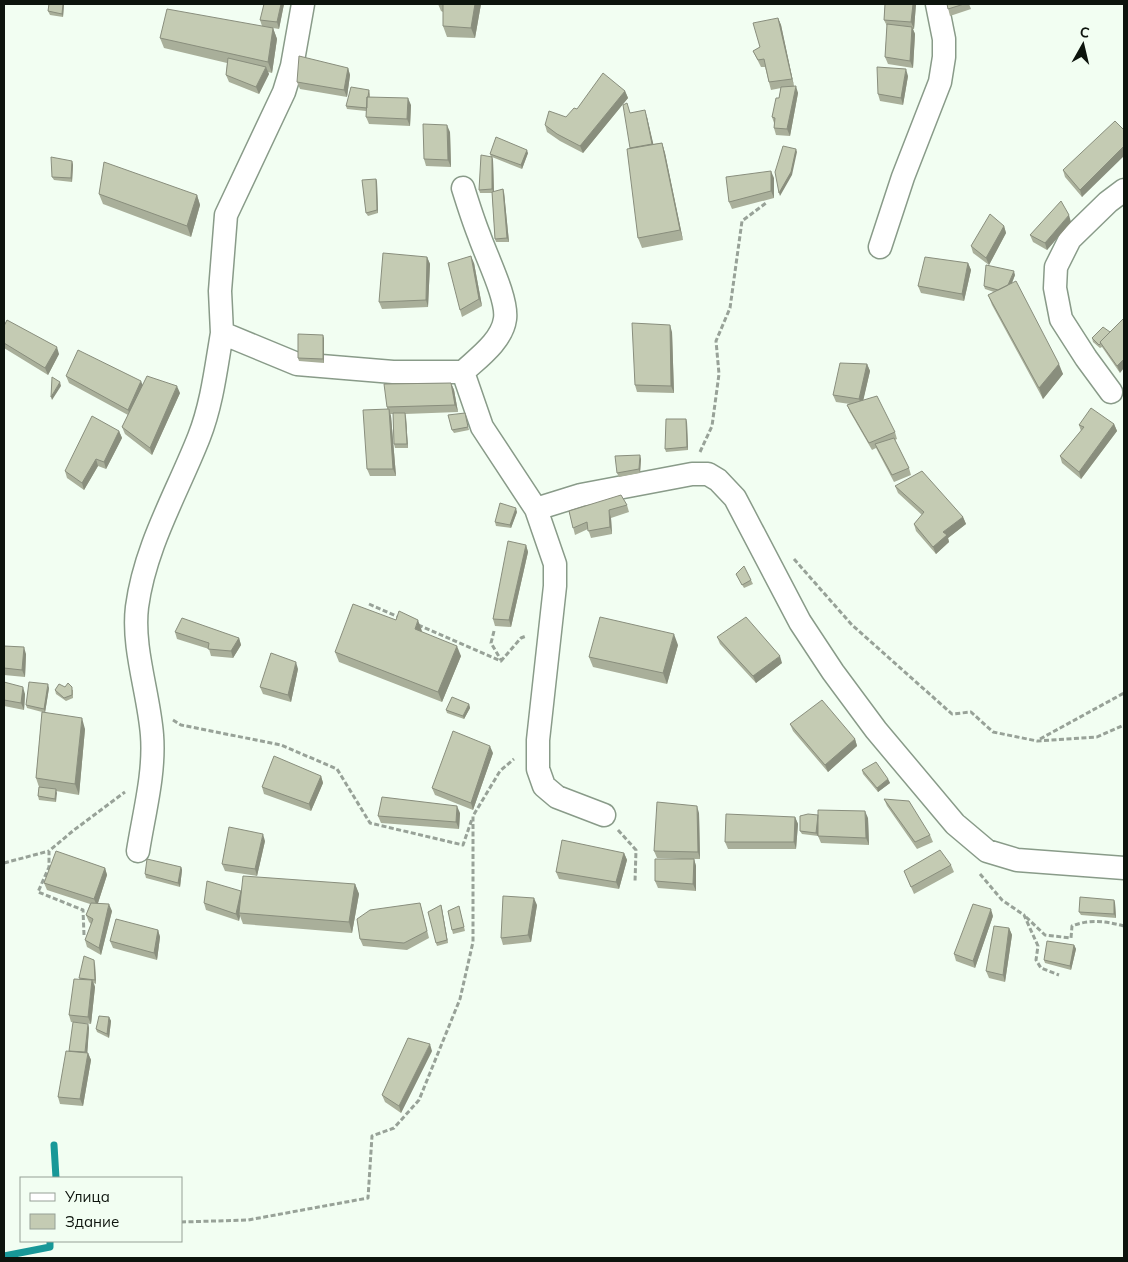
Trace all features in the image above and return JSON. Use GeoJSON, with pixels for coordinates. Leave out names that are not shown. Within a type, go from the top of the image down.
{"type":"FeatureCollection","features":[{"type":"Feature","properties":{"kind":"street"},"geometry":{"type":"LineString","coordinates":[[138,851],[152,765],[152,734],[138,648],[137,608],[146,564],[167,508],[200,436],[212,391],[222,334],[220,291],[226,215],[284,92],[292,66],[304,4]]}},
{"type":"Feature","properties":{"kind":"street"},"geometry":{"type":"LineString","coordinates":[[880,247],[903,177],[940,82],[944,57],[944,39],[938,4]]}},
{"type":"Feature","properties":{"kind":"street"},"geometry":{"type":"LineString","coordinates":[[222,334],[297,364],[392,372],[463,372],[492,344],[500,332],[505,319],[504,304],[463,188]]}},
{"type":"Feature","properties":{"kind":"street"},"geometry":{"type":"LineString","coordinates":[[1111,392],[1060,318],[1055,288],[1056,267],[1070,239],[1108,202],[1124,190]]}},
{"type":"Feature","properties":{"kind":"street"},"geometry":{"type":"LineString","coordinates":[[463,372],[482,427],[536,509],[555,564],[555,586],[538,740],[538,769],[544,786],[557,797],[604,815]]}},
{"type":"Feature","properties":{"kind":"street"},"geometry":{"type":"LineString","coordinates":[[536,509],[581,495],[692,474],[708,474],[718,480],[735,498],[800,622],[833,672],[876,730],[955,824],[987,851],[1017,860],[1124,868]]}},
{"type":"Feature","properties":{"kind":"path"},"geometry":{"type":"LineString","coordinates":[[692,474],[712,426],[719,374],[716,341],[730,308],[742,221],[766,203]]}},
{"type":"Feature","properties":{"kind":"path"},"geometry":{"type":"LineString","coordinates":[[792,555],[852,625],[952,714],[971,712],[993,732],[1037,741],[1097,736],[1124,726]]}},
{"type":"Feature","properties":{"kind":"path"},"geometry":{"type":"LineString","coordinates":[[368,604],[404,619]]}},
{"type":"Feature","properties":{"kind":"path"},"geometry":{"type":"LineString","coordinates":[[413,623],[501,661]]}},
{"type":"Feature","properties":{"kind":"path"},"geometry":{"type":"LineString","coordinates":[[494,631],[490,643],[501,661]]}},
{"type":"Feature","properties":{"kind":"path"},"geometry":{"type":"LineString","coordinates":[[501,661],[521,638],[529,635]]}},
{"type":"Feature","properties":{"kind":"path"},"geometry":{"type":"LineString","coordinates":[[1037,741],[1124,692]]}},
{"type":"Feature","properties":{"kind":"path"},"geometry":{"type":"LineString","coordinates":[[147,704],[181,725],[281,745],[337,769],[370,823],[463,845],[473,816],[500,770],[538,740]]}},
{"type":"Feature","properties":{"kind":"path"},"geometry":{"type":"LineString","coordinates":[[4,863],[49,851],[126,790]]}},
{"type":"Feature","properties":{"kind":"path"},"geometry":{"type":"LineString","coordinates":[[604,815],[636,850],[635,882]]}},
{"type":"Feature","properties":{"kind":"path"},"geometry":{"type":"LineString","coordinates":[[182,1222],[248,1220],[368,1198],[372,1136],[394,1128],[420,1100],[460,999],[473,942],[473,816]]}},
{"type":"Feature","properties":{"kind":"path"},"geometry":{"type":"LineString","coordinates":[[49,851],[49,867],[38,892],[83,910],[84,935]]}},
{"type":"Feature","properties":{"kind":"path"},"geometry":{"type":"LineString","coordinates":[[975,868],[1002,900],[1024,915],[1045,935],[1072,938],[1072,926],[1085,921],[1124,926]]}},
{"type":"Feature","properties":{"kind":"path"},"geometry":{"type":"LineString","coordinates":[[1024,915],[1038,946],[1036,960],[1041,968],[1059,974]]}},
{"type":"Feature","properties":{"kind":"building"},"geometry":{"type":"Polygon","coordinates":[[[49,4],[63,4],[62,14],[48,11],[49,4]]]}},
{"type":"Feature","properties":{"kind":"building"},"geometry":{"type":"Polygon","coordinates":[[[264,4],[281,4],[277,22],[260,20],[264,4]]]}},
{"type":"Feature","properties":{"kind":"building"},"geometry":{"type":"Polygon","coordinates":[[[443,4],[475,4],[471,28],[443,26],[443,4]]]}},
{"type":"Feature","properties":{"kind":"building"},"geometry":{"type":"Polygon","coordinates":[[[885,4],[913,4],[911,22],[884,20],[885,4]]]}},
{"type":"Feature","properties":{"kind":"building"},"geometry":{"type":"Polygon","coordinates":[[[947,4],[964,4],[948,9],[947,4]]]}},
{"type":"Feature","properties":{"kind":"building"},"geometry":{"type":"Polygon","coordinates":[[[167,9],[273,28],[268,62],[160,38],[167,9]]]}},
{"type":"Feature","properties":{"kind":"building"},"geometry":{"type":"Polygon","coordinates":[[[778,18],[792,79],[769,82],[764,59],[758,60],[753,51],[760,47],[753,23],[778,18]]]}},
{"type":"Feature","properties":{"kind":"building"},"geometry":{"type":"Polygon","coordinates":[[[887,24],[912,27],[910,61],[885,57],[887,24]]]}},
{"type":"Feature","properties":{"kind":"building"},"geometry":{"type":"Polygon","coordinates":[[[299,56],[348,68],[344,90],[297,82],[299,56]]]}},
{"type":"Feature","properties":{"kind":"building"},"geometry":{"type":"Polygon","coordinates":[[[228,58],[266,67],[256,87],[226,75],[228,58]]]}},
{"type":"Feature","properties":{"kind":"building"},"geometry":{"type":"Polygon","coordinates":[[[877,67],[906,69],[901,98],[878,94],[877,67]]]}},
{"type":"Feature","properties":{"kind":"building"},"geometry":{"type":"Polygon","coordinates":[[[603,73],[625,91],[580,146],[557,134],[545,125],[549,111],[566,117],[574,108],[577,109],[603,73]]]}},
{"type":"Feature","properties":{"kind":"building"},"geometry":{"type":"Polygon","coordinates":[[[796,86],[787,129],[774,128],[775,118],[772,117],[776,98],[779,98],[781,87],[796,86]]]}},
{"type":"Feature","properties":{"kind":"building"},"geometry":{"type":"Polygon","coordinates":[[[351,87],[369,90],[367,108],[346,106],[351,87]]]}},
{"type":"Feature","properties":{"kind":"building"},"geometry":{"type":"Polygon","coordinates":[[[367,97],[408,98],[407,119],[366,117],[367,97]]]}},
{"type":"Feature","properties":{"kind":"building"},"geometry":{"type":"Polygon","coordinates":[[[627,103],[630,113],[645,110],[652,144],[630,148],[623,105],[627,103]]]}},
{"type":"Feature","properties":{"kind":"building"},"geometry":{"type":"Polygon","coordinates":[[[1115,121],[1124,130],[1124,146],[1080,190],[1063,170],[1115,121]]]}},
{"type":"Feature","properties":{"kind":"building"},"geometry":{"type":"Polygon","coordinates":[[[423,124],[447,125],[448,160],[424,159],[423,124]]]}},
{"type":"Feature","properties":{"kind":"building"},"geometry":{"type":"Polygon","coordinates":[[[496,137],[527,150],[521,165],[490,154],[496,137]]]}},
{"type":"Feature","properties":{"kind":"building"},"geometry":{"type":"Polygon","coordinates":[[[662,143],[680,230],[638,238],[627,149],[662,143]]]}},
{"type":"Feature","properties":{"kind":"building"},"geometry":{"type":"Polygon","coordinates":[[[783,146],[796,149],[791,172],[779,193],[775,172],[783,146]]]}},
{"type":"Feature","properties":{"kind":"building"},"geometry":{"type":"Polygon","coordinates":[[[481,155],[492,157],[492,189],[479,190],[481,155]]]}},
{"type":"Feature","properties":{"kind":"building"},"geometry":{"type":"Polygon","coordinates":[[[51,157],[72,161],[71,178],[52,177],[51,157]]]}},
{"type":"Feature","properties":{"kind":"building"},"geometry":{"type":"Polygon","coordinates":[[[104,162],[197,195],[187,226],[99,194],[104,162]]]}},
{"type":"Feature","properties":{"kind":"building"},"geometry":{"type":"Polygon","coordinates":[[[771,171],[771,191],[729,202],[726,177],[771,171]]]}},
{"type":"Feature","properties":{"kind":"building"},"geometry":{"type":"Polygon","coordinates":[[[376,179],[377,210],[366,213],[362,180],[376,179]]]}},
{"type":"Feature","properties":{"kind":"building"},"geometry":{"type":"Polygon","coordinates":[[[503,189],[507,238],[495,239],[492,192],[503,189]]]}},
{"type":"Feature","properties":{"kind":"building"},"geometry":{"type":"Polygon","coordinates":[[[1061,201],[1069,215],[1045,243],[1030,235],[1061,201]]]}},
{"type":"Feature","properties":{"kind":"building"},"geometry":{"type":"Polygon","coordinates":[[[990,214],[1004,226],[986,258],[971,246],[990,214]]]}},
{"type":"Feature","properties":{"kind":"building"},"geometry":{"type":"Polygon","coordinates":[[[383,253],[427,257],[426,300],[379,302],[383,253]]]}},
{"type":"Feature","properties":{"kind":"building"},"geometry":{"type":"Polygon","coordinates":[[[471,256],[479,299],[460,310],[448,263],[471,256]]]}},
{"type":"Feature","properties":{"kind":"building"},"geometry":{"type":"Polygon","coordinates":[[[925,257],[968,263],[962,294],[918,286],[925,257]]]}},
{"type":"Feature","properties":{"kind":"building"},"geometry":{"type":"Polygon","coordinates":[[[986,265],[1014,271],[1008,285],[998,290],[984,286],[986,265]]]}},
{"type":"Feature","properties":{"kind":"building"},"geometry":{"type":"Polygon","coordinates":[[[1016,281],[1059,364],[1039,388],[988,295],[1016,281]]]}},
{"type":"Feature","properties":{"kind":"building"},"geometry":{"type":"Polygon","coordinates":[[[1124,318],[1124,359],[1117,366],[1100,342],[1124,318]]]}},
{"type":"Feature","properties":{"kind":"building"},"geometry":{"type":"Polygon","coordinates":[[[7,320],[57,347],[45,368],[4,343],[4,326],[7,320]]]}},
{"type":"Feature","properties":{"kind":"building"},"geometry":{"type":"Polygon","coordinates":[[[632,323],[670,325],[671,386],[635,385],[632,323]]]}},
{"type":"Feature","properties":{"kind":"building"},"geometry":{"type":"Polygon","coordinates":[[[1103,327],[1110,332],[1099,345],[1092,338],[1103,327]]]}},
{"type":"Feature","properties":{"kind":"building"},"geometry":{"type":"Polygon","coordinates":[[[298,334],[323,335],[323,359],[298,358],[298,334]]]}},
{"type":"Feature","properties":{"kind":"building"},"geometry":{"type":"Polygon","coordinates":[[[78,350],[141,381],[128,410],[66,376],[78,350]]]}},
{"type":"Feature","properties":{"kind":"building"},"geometry":{"type":"Polygon","coordinates":[[[840,363],[867,364],[859,399],[833,395],[840,363]]]}},
{"type":"Feature","properties":{"kind":"building"},"geometry":{"type":"Polygon","coordinates":[[[147,376],[177,386],[150,448],[122,427],[147,376]]]}},
{"type":"Feature","properties":{"kind":"building"},"geometry":{"type":"Polygon","coordinates":[[[52,377],[60,382],[51,397],[52,377]]]}},
{"type":"Feature","properties":{"kind":"building"},"geometry":{"type":"Polygon","coordinates":[[[451,383],[455,405],[387,407],[384,384],[451,383]]]}},
{"type":"Feature","properties":{"kind":"building"},"geometry":{"type":"Polygon","coordinates":[[[877,396],[895,432],[869,443],[847,405],[877,396]]]}},
{"type":"Feature","properties":{"kind":"building"},"geometry":{"type":"Polygon","coordinates":[[[1091,408],[1114,424],[1079,472],[1060,456],[1084,427],[1079,425],[1091,408]]]}},
{"type":"Feature","properties":{"kind":"building"},"geometry":{"type":"Polygon","coordinates":[[[389,409],[393,469],[367,469],[363,410],[389,409]]]}},
{"type":"Feature","properties":{"kind":"building"},"geometry":{"type":"Polygon","coordinates":[[[393,413],[405,413],[407,444],[394,444],[393,413]]]}},
{"type":"Feature","properties":{"kind":"building"},"geometry":{"type":"Polygon","coordinates":[[[465,413],[468,427],[452,430],[448,415],[465,413]]]}},
{"type":"Feature","properties":{"kind":"building"},"geometry":{"type":"Polygon","coordinates":[[[92,416],[119,431],[104,462],[96,459],[82,483],[65,471],[92,416]]]}},
{"type":"Feature","properties":{"kind":"building"},"geometry":{"type":"Polygon","coordinates":[[[666,419],[686,419],[687,447],[665,449],[666,419]]]}},
{"type":"Feature","properties":{"kind":"building"},"geometry":{"type":"Polygon","coordinates":[[[894,438],[909,468],[892,475],[875,444],[894,438]]]}},
{"type":"Feature","properties":{"kind":"building"},"geometry":{"type":"Polygon","coordinates":[[[640,455],[639,469],[617,473],[615,456],[640,455]]]}},
{"type":"Feature","properties":{"kind":"building"},"geometry":{"type":"Polygon","coordinates":[[[922,471],[963,517],[943,532],[947,535],[933,547],[914,524],[924,512],[895,486],[922,471]]]}},
{"type":"Feature","properties":{"kind":"building"},"geometry":{"type":"Polygon","coordinates":[[[621,495],[627,505],[609,510],[610,527],[588,531],[587,522],[573,528],[569,511],[621,495]]]}},
{"type":"Feature","properties":{"kind":"building"},"geometry":{"type":"Polygon","coordinates":[[[500,503],[516,508],[510,525],[495,522],[500,503]]]}},
{"type":"Feature","properties":{"kind":"building"},"geometry":{"type":"Polygon","coordinates":[[[508,541],[526,545],[509,620],[493,619],[508,541]]]}},
{"type":"Feature","properties":{"kind":"building"},"geometry":{"type":"Polygon","coordinates":[[[744,566],[751,580],[742,585],[736,574],[744,566]]]}},
{"type":"Feature","properties":{"kind":"building"},"geometry":{"type":"Polygon","coordinates":[[[353,604],[396,620],[399,611],[418,620],[415,629],[457,646],[438,692],[335,652],[353,604]]]}},
{"type":"Feature","properties":{"kind":"building"},"geometry":{"type":"Polygon","coordinates":[[[600,617],[674,634],[663,673],[589,657],[600,617]]]}},
{"type":"Feature","properties":{"kind":"building"},"geometry":{"type":"Polygon","coordinates":[[[746,617],[780,656],[753,676],[717,637],[746,617]]]}},
{"type":"Feature","properties":{"kind":"building"},"geometry":{"type":"Polygon","coordinates":[[[182,618],[239,638],[231,651],[208,649],[209,643],[175,632],[182,618]]]}},
{"type":"Feature","properties":{"kind":"building"},"geometry":{"type":"Polygon","coordinates":[[[4,646],[24,647],[22,670],[4,668],[4,646]]]}},
{"type":"Feature","properties":{"kind":"building"},"geometry":{"type":"Polygon","coordinates":[[[271,653],[296,662],[288,695],[260,687],[271,653]]]}},
{"type":"Feature","properties":{"kind":"building"},"geometry":{"type":"Polygon","coordinates":[[[4,682],[23,687],[21,703],[4,700],[4,682]]]}},
{"type":"Feature","properties":{"kind":"building"},"geometry":{"type":"Polygon","coordinates":[[[29,682],[48,684],[44,709],[26,705],[29,682]]]}},
{"type":"Feature","properties":{"kind":"building"},"geometry":{"type":"Polygon","coordinates":[[[68,683],[72,687],[72,695],[64,698],[55,690],[59,684],[65,687],[68,683]]]}},
{"type":"Feature","properties":{"kind":"building"},"geometry":{"type":"Polygon","coordinates":[[[452,697],[469,704],[463,716],[446,710],[452,697]]]}},
{"type":"Feature","properties":{"kind":"building"},"geometry":{"type":"Polygon","coordinates":[[[822,700],[855,739],[825,765],[790,724],[822,700]]]}},
{"type":"Feature","properties":{"kind":"building"},"geometry":{"type":"Polygon","coordinates":[[[42,712],[82,718],[75,784],[36,778],[42,712]]]}},
{"type":"Feature","properties":{"kind":"building"},"geometry":{"type":"Polygon","coordinates":[[[453,731],[490,746],[471,803],[432,788],[453,731]]]}},
{"type":"Feature","properties":{"kind":"building"},"geometry":{"type":"Polygon","coordinates":[[[274,756],[321,776],[309,804],[262,787],[274,756]]]}},
{"type":"Feature","properties":{"kind":"building"},"geometry":{"type":"Polygon","coordinates":[[[876,762],[888,779],[877,788],[862,770],[876,762]]]}},
{"type":"Feature","properties":{"kind":"building"},"geometry":{"type":"Polygon","coordinates":[[[39,787],[56,789],[55,799],[38,796],[39,787]]]}},
{"type":"Feature","properties":{"kind":"building"},"geometry":{"type":"Polygon","coordinates":[[[382,797],[457,806],[456,822],[378,816],[382,797]]]}},
{"type":"Feature","properties":{"kind":"building"},"geometry":{"type":"Polygon","coordinates":[[[884,799],[909,801],[930,835],[915,842],[884,799]]]}},
{"type":"Feature","properties":{"kind":"building"},"geometry":{"type":"Polygon","coordinates":[[[657,802],[697,806],[698,852],[654,851],[657,802]]]}},
{"type":"Feature","properties":{"kind":"building"},"geometry":{"type":"Polygon","coordinates":[[[818,810],[865,811],[866,838],[818,836],[818,810]]]}},
{"type":"Feature","properties":{"kind":"building"},"geometry":{"type":"Polygon","coordinates":[[[726,814],[795,817],[794,842],[725,842],[726,814]]]}},
{"type":"Feature","properties":{"kind":"building"},"geometry":{"type":"Polygon","coordinates":[[[808,814],[818,815],[816,833],[800,831],[800,816],[808,814]]]}},
{"type":"Feature","properties":{"kind":"building"},"geometry":{"type":"Polygon","coordinates":[[[229,827],[263,834],[255,869],[222,864],[229,827]]]}},
{"type":"Feature","properties":{"kind":"building"},"geometry":{"type":"Polygon","coordinates":[[[562,840],[624,853],[616,882],[556,872],[562,840]]]}},
{"type":"Feature","properties":{"kind":"building"},"geometry":{"type":"Polygon","coordinates":[[[940,850],[951,865],[911,887],[904,871],[940,850]]]}},
{"type":"Feature","properties":{"kind":"building"},"geometry":{"type":"Polygon","coordinates":[[[56,851],[105,868],[94,899],[44,883],[56,851]]]}},
{"type":"Feature","properties":{"kind":"building"},"geometry":{"type":"Polygon","coordinates":[[[147,859],[181,867],[178,883],[145,874],[147,859]]]}},
{"type":"Feature","properties":{"kind":"building"},"geometry":{"type":"Polygon","coordinates":[[[655,859],[694,859],[693,884],[655,881],[655,859]]]}},
{"type":"Feature","properties":{"kind":"building"},"geometry":{"type":"Polygon","coordinates":[[[243,876],[355,884],[349,922],[239,913],[243,876]]]}},
{"type":"Feature","properties":{"kind":"building"},"geometry":{"type":"Polygon","coordinates":[[[207,881],[241,891],[236,914],[204,903],[207,881]]]}},
{"type":"Feature","properties":{"kind":"building"},"geometry":{"type":"Polygon","coordinates":[[[503,896],[534,898],[528,935],[501,938],[503,896]]]}},
{"type":"Feature","properties":{"kind":"building"},"geometry":{"type":"Polygon","coordinates":[[[1080,897],[1114,900],[1114,914],[1079,912],[1080,897]]]}},
{"type":"Feature","properties":{"kind":"building"},"geometry":{"type":"Polygon","coordinates":[[[91,903],[109,904],[99,948],[85,940],[93,919],[86,915],[91,903]]]}},
{"type":"Feature","properties":{"kind":"building"},"geometry":{"type":"Polygon","coordinates":[[[420,903],[427,931],[404,943],[360,939],[357,919],[370,910],[420,903]]]}},
{"type":"Feature","properties":{"kind":"building"},"geometry":{"type":"Polygon","coordinates":[[[973,904],[991,909],[973,961],[954,954],[973,904]]]}},
{"type":"Feature","properties":{"kind":"building"},"geometry":{"type":"Polygon","coordinates":[[[441,905],[447,940],[436,943],[428,912],[441,905]]]}},
{"type":"Feature","properties":{"kind":"building"},"geometry":{"type":"Polygon","coordinates":[[[459,906],[464,927],[452,930],[448,911],[459,906]]]}},
{"type":"Feature","properties":{"kind":"building"},"geometry":{"type":"Polygon","coordinates":[[[116,919],[158,930],[154,953],[110,941],[116,919]]]}},
{"type":"Feature","properties":{"kind":"building"},"geometry":{"type":"Polygon","coordinates":[[[994,926],[1009,928],[1003,975],[986,971],[994,926]]]}},
{"type":"Feature","properties":{"kind":"building"},"geometry":{"type":"Polygon","coordinates":[[[1047,941],[1074,945],[1070,966],[1044,960],[1047,941]]]}},
{"type":"Feature","properties":{"kind":"building"},"geometry":{"type":"Polygon","coordinates":[[[84,956],[94,960],[95,980],[79,978],[84,956]]]}},
{"type":"Feature","properties":{"kind":"building"},"geometry":{"type":"Polygon","coordinates":[[[74,979],[92,980],[88,1017],[69,1015],[74,979]]]}},
{"type":"Feature","properties":{"kind":"building"},"geometry":{"type":"Polygon","coordinates":[[[99,1016],[109,1017],[107,1034],[96,1029],[99,1016]]]}},
{"type":"Feature","properties":{"kind":"building"},"geometry":{"type":"Polygon","coordinates":[[[73,1022],[88,1024],[85,1052],[69,1051],[73,1022]]]}},
{"type":"Feature","properties":{"kind":"building"},"geometry":{"type":"Polygon","coordinates":[[[408,1038],[430,1044],[399,1106],[382,1095],[408,1038]]]}},
{"type":"Feature","properties":{"kind":"building"},"geometry":{"type":"Polygon","coordinates":[[[66,1051],[88,1053],[80,1099],[58,1097],[66,1051]]]}},
{"type":"Feature","properties":{"kind":"waterway"},"geometry":{"type":"LineString","coordinates":[[54,1145],[56,1177]]}},
{"type":"Feature","properties":{"kind":"waterway"},"geometry":{"type":"LineString","coordinates":[[4,1256],[50,1247],[50,1242]]}}]}
